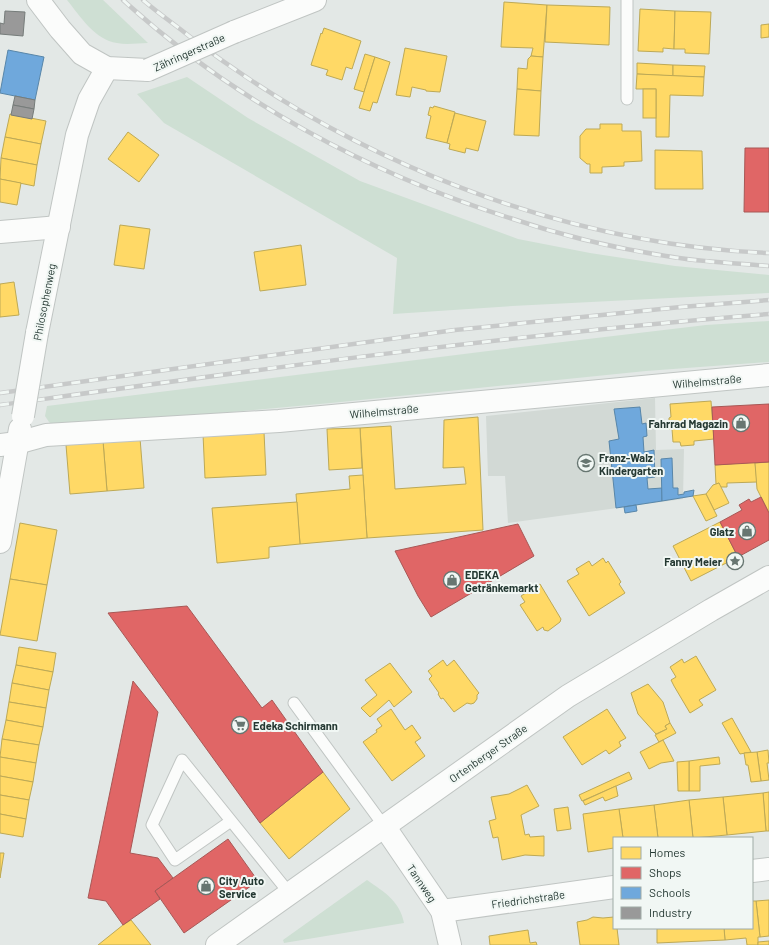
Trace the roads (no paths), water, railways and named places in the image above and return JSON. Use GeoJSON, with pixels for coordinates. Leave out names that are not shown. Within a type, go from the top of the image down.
{"type":"FeatureCollection","features":[{"type":"Feature","properties":{"kind":"street","name":"Zähringerstraße"},"geometry":{"type":"LineString","coordinates":[[38,0],[82,54],[107,68],[148,70],[234,32],[315,0]]}},
{"type":"Feature","properties":{"kind":"street","name":"Philosophenweg"},"geometry":{"type":"LineString","coordinates":[[0,542],[9,444],[22,416],[37,333],[77,135],[89,100],[107,68]]}},
{"type":"Feature","properties":{"kind":"street"},"geometry":{"type":"LineString","coordinates":[[0,232],[59,227]]}},
{"type":"Feature","properties":{"kind":"street","name":"Wilhelmstraße"},"geometry":{"type":"LineString","coordinates":[[9,444],[46,435],[279,421],[769,375]]}},
{"type":"Feature","properties":{"kind":"street","name":"Ortenberger Straße"},"geometry":{"type":"LineString","coordinates":[[217,945],[568,696],[769,577]]}},
{"type":"Feature","properties":{"kind":"street","name":"Tannweg"},"geometry":{"type":"LineString","coordinates":[[384,826],[442,912],[450,945]]}},
{"type":"Feature","properties":{"kind":"street"},"geometry":{"type":"LineString","coordinates":[[753,871],[769,869]]}},
{"type":"Feature","properties":{"kind":"street","name":"Friedrichstraße"},"geometry":{"type":"LineString","coordinates":[[442,912],[613,887]]}},
{"type":"Feature","properties":{"kind":"lane"},"geometry":{"type":"LineString","coordinates":[[627,0],[627,99]]}},
{"type":"Feature","properties":{"kind":"lane"},"geometry":{"type":"LineString","coordinates":[[294,703],[384,826]]}},
{"type":"Feature","properties":{"kind":"lane"},"geometry":{"type":"LineString","coordinates":[[231,821],[176,860],[152,825],[182,760],[290,894]]}},
{"type":"Feature","properties":{"kind":"railway"},"geometry":{"type":"LineString","coordinates":[[123,0],[166,37],[210,70],[257,101],[305,130],[354,156],[405,179],[457,200],[510,218],[587,240],[646,253],[679,258],[769,266]]}},
{"type":"Feature","properties":{"kind":"railway"},"geometry":{"type":"LineString","coordinates":[[143,0],[189,36],[252,81],[319,122],[390,157],[463,188],[538,214],[615,233],[692,247],[769,253]]}},
{"type":"Feature","properties":{"kind":"railway"},"geometry":{"type":"LineString","coordinates":[[0,393],[455,330],[681,307],[769,300]]}},
{"type":"Feature","properties":{"kind":"railway"},"geometry":{"type":"LineString","coordinates":[[0,405],[480,342],[673,322],[769,314]]}},
{"type":"Feature","properties":{"kind":"place","name":"Fahrrad Magazin"},"geometry":{"type":"Point","coordinates":[741,423]}},
{"type":"Feature","properties":{"kind":"place","name":"Franz-Walz Kindergarten"},"geometry":{"type":"Point","coordinates":[586,463]}},
{"type":"Feature","properties":{"kind":"place","name":"Glatz"},"geometry":{"type":"Point","coordinates":[747,531]}},
{"type":"Feature","properties":{"kind":"place","name":"Fanny Meier"},"geometry":{"type":"Point","coordinates":[735,561]}},
{"type":"Feature","properties":{"kind":"place","name":"EDEKA Getränkemarkt"},"geometry":{"type":"Point","coordinates":[452,580]}},
{"type":"Feature","properties":{"kind":"place","name":"Edeka Schirmann"},"geometry":{"type":"Point","coordinates":[240,725]}},
{"type":"Feature","properties":{"kind":"place","name":"City Auto Service"},"geometry":{"type":"Point","coordinates":[206,886]}}]}
